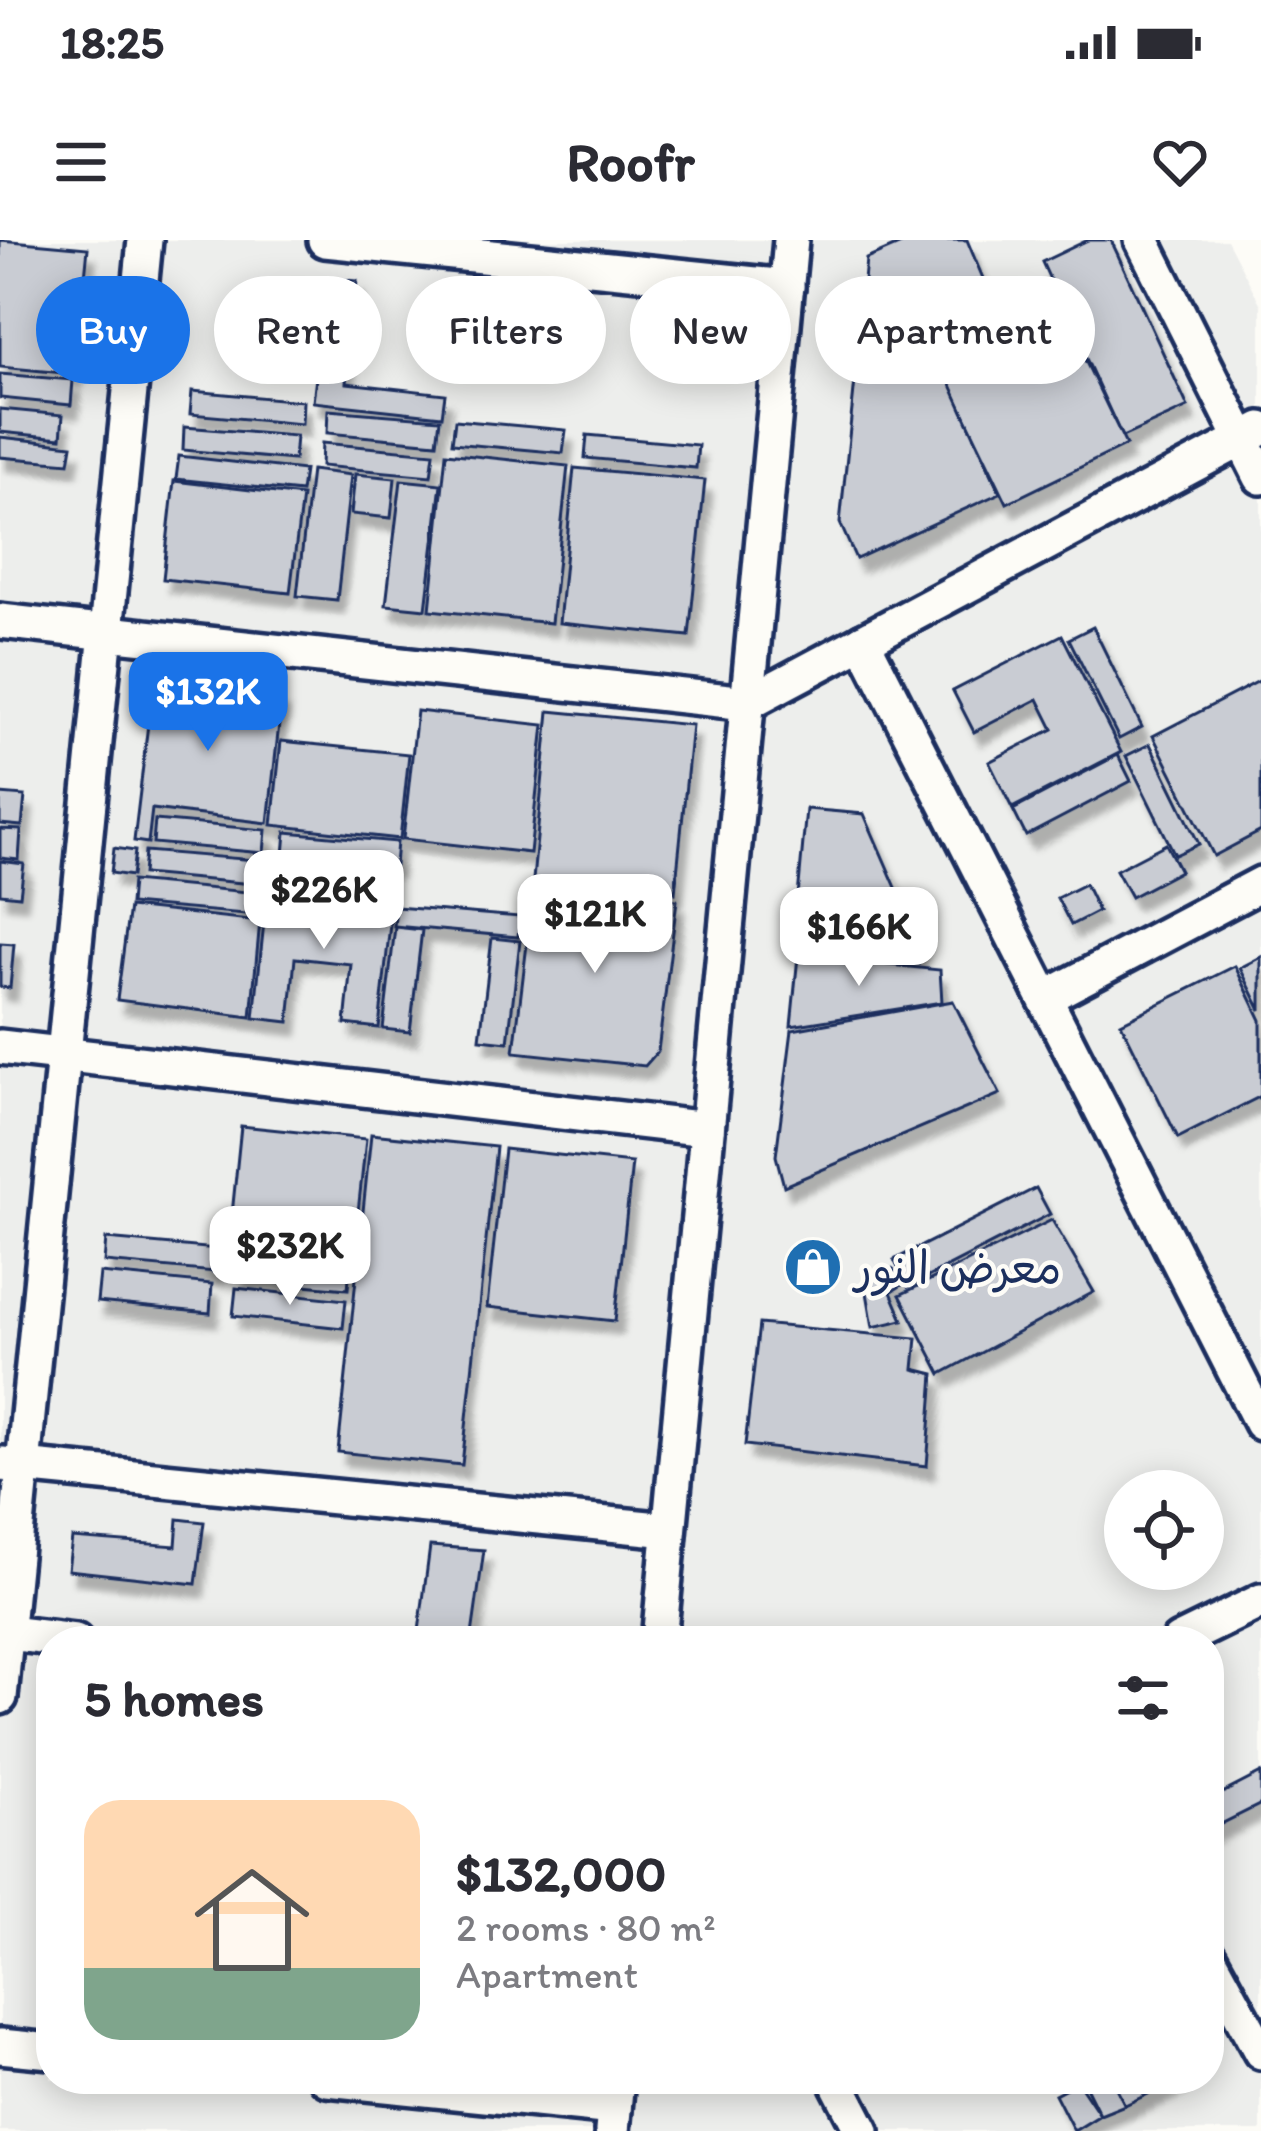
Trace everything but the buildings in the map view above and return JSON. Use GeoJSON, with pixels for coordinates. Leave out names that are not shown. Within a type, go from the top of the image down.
{"type":"FeatureCollection","features":[{"type":"Feature","properties":{"kind":"street"},"geometry":{"type":"LineString","coordinates":[[0,1697],[11,1465],[64,1055],[145,240]]}},
{"type":"Feature","properties":{"kind":"street"},"geometry":{"type":"LineString","coordinates":[[325,240],[679,276]]}},
{"type":"Feature","properties":{"kind":"street"},"geometry":{"type":"LineString","coordinates":[[788,276],[791,240]]}},
{"type":"Feature","properties":{"kind":"street"},"geometry":{"type":"LineString","coordinates":[[1142,240],[1252,435],[1261,477]]}},
{"type":"Feature","properties":{"kind":"street"},"geometry":{"type":"LineString","coordinates":[[659,1626],[778,384]]}},
{"type":"Feature","properties":{"kind":"street"},"geometry":{"type":"LineString","coordinates":[[0,621],[748,703],[1252,435]]}},
{"type":"Feature","properties":{"kind":"street"},"geometry":{"type":"LineString","coordinates":[[863,641],[1261,1423]]}},
{"type":"Feature","properties":{"kind":"street"},"geometry":{"type":"LineString","coordinates":[[1045,998],[1261,884]]}},
{"type":"Feature","properties":{"kind":"street"},"geometry":{"type":"LineString","coordinates":[[0,1047],[707,1129]]}},
{"type":"Feature","properties":{"kind":"street"},"geometry":{"type":"LineString","coordinates":[[11,1465],[669,1530]]}},
{"type":"Feature","properties":{"kind":"street"},"geometry":{"type":"LineString","coordinates":[[1210,1626],[1261,1601]]}},
{"type":"Feature","properties":{"kind":"street"},"geometry":{"type":"LineString","coordinates":[[3,1633],[36,1637]]}},
{"type":"Feature","properties":{"kind":"street"},"geometry":{"type":"LineString","coordinates":[[1224,1984],[1261,2052]]}},
{"type":"Feature","properties":{"kind":"street"},"geometry":{"type":"LineString","coordinates":[[0,2046],[36,2050]]}},
{"type":"Feature","properties":{"kind":"street"},"geometry":{"type":"LineString","coordinates":[[487,2094],[615,2106]]}},
{"type":"Feature","properties":{"kind":"street"},"geometry":{"type":"LineString","coordinates":[[844,2094],[862,2131]]}},
{"type":"Feature","properties":{"kind":"shaded area"},"geometry":{"type":"Polygon","coordinates":[[[0,240],[1227,240],[1261,305],[1261,2131],[0,2131],[0,240]]]}},
{"type":"Feature","properties":{"kind":"place","name":"معرض النور"},"geometry":{"type":"Point","coordinates":[813,1267]}}]}
